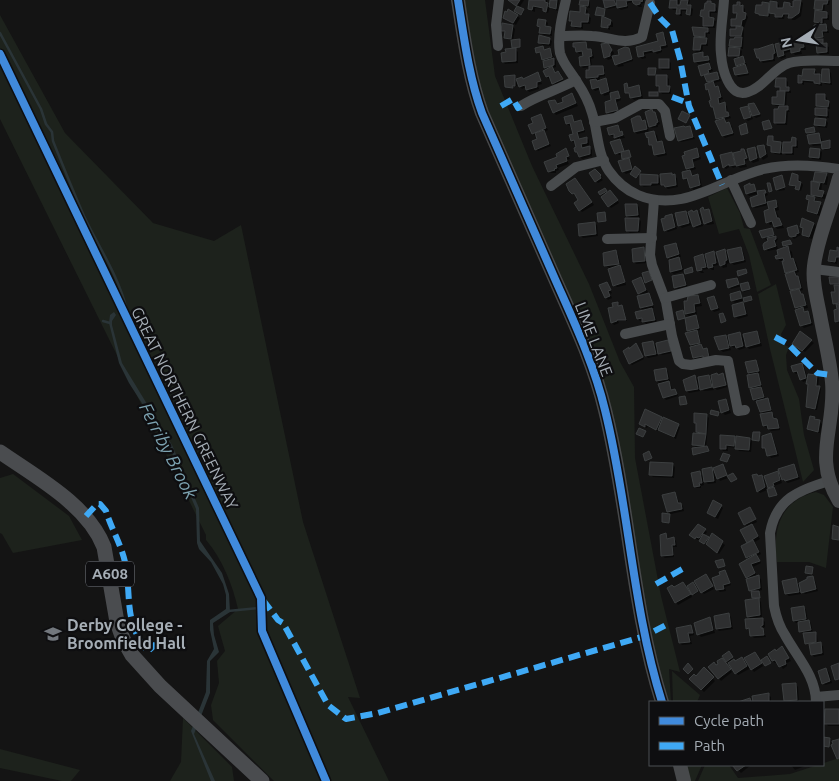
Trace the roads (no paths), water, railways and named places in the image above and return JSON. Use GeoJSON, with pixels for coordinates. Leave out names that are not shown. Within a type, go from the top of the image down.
{"type":"FeatureCollection","features":[{"type":"Feature","properties":{"kind":"main road","name":"A608"},"geometry":{"type":"LineString","coordinates":[[0,452],[68,501],[90,522],[104,547],[115,612],[126,646],[145,670],[262,781]]}},
{"type":"Feature","properties":{"kind":"street","name":"LIME LANE"},"geometry":{"type":"LineString","coordinates":[[458,0],[467,55],[482,113],[577,328],[593,369],[605,409],[644,628],[662,701]]}},
{"type":"Feature","properties":{"kind":"street"},"geometry":{"type":"LineString","coordinates":[[498,46],[496,25],[499,0]]}},
{"type":"Feature","properties":{"kind":"street"},"geometry":{"type":"LineString","coordinates":[[566,0],[560,36],[560,52],[586,96],[608,170],[620,183],[634,193],[654,200],[673,201],[705,192],[765,168],[789,165],[839,169]]}},
{"type":"Feature","properties":{"kind":"street"},"geometry":{"type":"LineString","coordinates":[[724,0],[721,53],[730,85],[739,93],[752,91],[774,71],[790,63],[839,61]]}},
{"type":"Feature","properties":{"kind":"street"},"geometry":{"type":"LineString","coordinates":[[839,0],[839,24]]}},
{"type":"Feature","properties":{"kind":"street"},"geometry":{"type":"LineString","coordinates":[[560,36],[601,36],[624,42],[633,42],[642,37],[650,3]]}},
{"type":"Feature","properties":{"kind":"street"},"geometry":{"type":"LineString","coordinates":[[521,106],[532,99],[576,80]]}},
{"type":"Feature","properties":{"kind":"street"},"geometry":{"type":"LineString","coordinates":[[594,122],[616,118],[641,104],[659,104],[665,111],[670,136]]}},
{"type":"Feature","properties":{"kind":"street"},"geometry":{"type":"LineString","coordinates":[[551,186],[576,167],[604,160]]}},
{"type":"Feature","properties":{"kind":"street"},"geometry":{"type":"LineString","coordinates":[[839,178],[817,250],[814,269],[816,297],[835,375],[825,458],[829,481],[839,501]]}},
{"type":"Feature","properties":{"kind":"street"},"geometry":{"type":"LineString","coordinates":[[731,180],[752,223]]}},
{"type":"Feature","properties":{"kind":"street"},"geometry":{"type":"LineString","coordinates":[[654,200],[650,256],[665,298],[679,361],[683,364],[691,365],[716,360],[728,362],[738,411],[745,410]]}},
{"type":"Feature","properties":{"kind":"street"},"geometry":{"type":"LineString","coordinates":[[606,240],[652,238]]}},
{"type":"Feature","properties":{"kind":"street"},"geometry":{"type":"LineString","coordinates":[[814,269],[839,272]]}},
{"type":"Feature","properties":{"kind":"street"},"geometry":{"type":"LineString","coordinates":[[665,298],[711,285]]}},
{"type":"Feature","properties":{"kind":"street"},"geometry":{"type":"LineString","coordinates":[[625,334],[670,324]]}},
{"type":"Feature","properties":{"kind":"street"},"geometry":{"type":"LineString","coordinates":[[829,481],[810,487],[789,498],[778,510],[770,533],[773,599],[776,617],[785,636],[808,672],[816,700],[839,695]]}},
{"type":"Feature","properties":{"kind":"street"},"geometry":{"type":"LineString","coordinates":[[680,766],[684,781]]}},
{"type":"Feature","properties":{"kind":"waterway","name":"Ferriby Brook"},"geometry":{"type":"LineString","coordinates":[[0,33],[41,109],[46,124],[52,132],[53,141],[84,216],[113,272],[126,307]]}},
{"type":"Feature","properties":{"kind":"waterway","name":"Ferriby Brook"},"geometry":{"type":"LineString","coordinates":[[103,321],[110,323]]}},
{"type":"Feature","properties":{"kind":"waterway"},"geometry":{"type":"LineString","coordinates":[[228,611],[259,608]]}},
{"type":"Feature","properties":{"kind":"place","name":"Derby College - Broomfield Hall"},"geometry":{"type":"Point","coordinates":[53,634]}}]}
